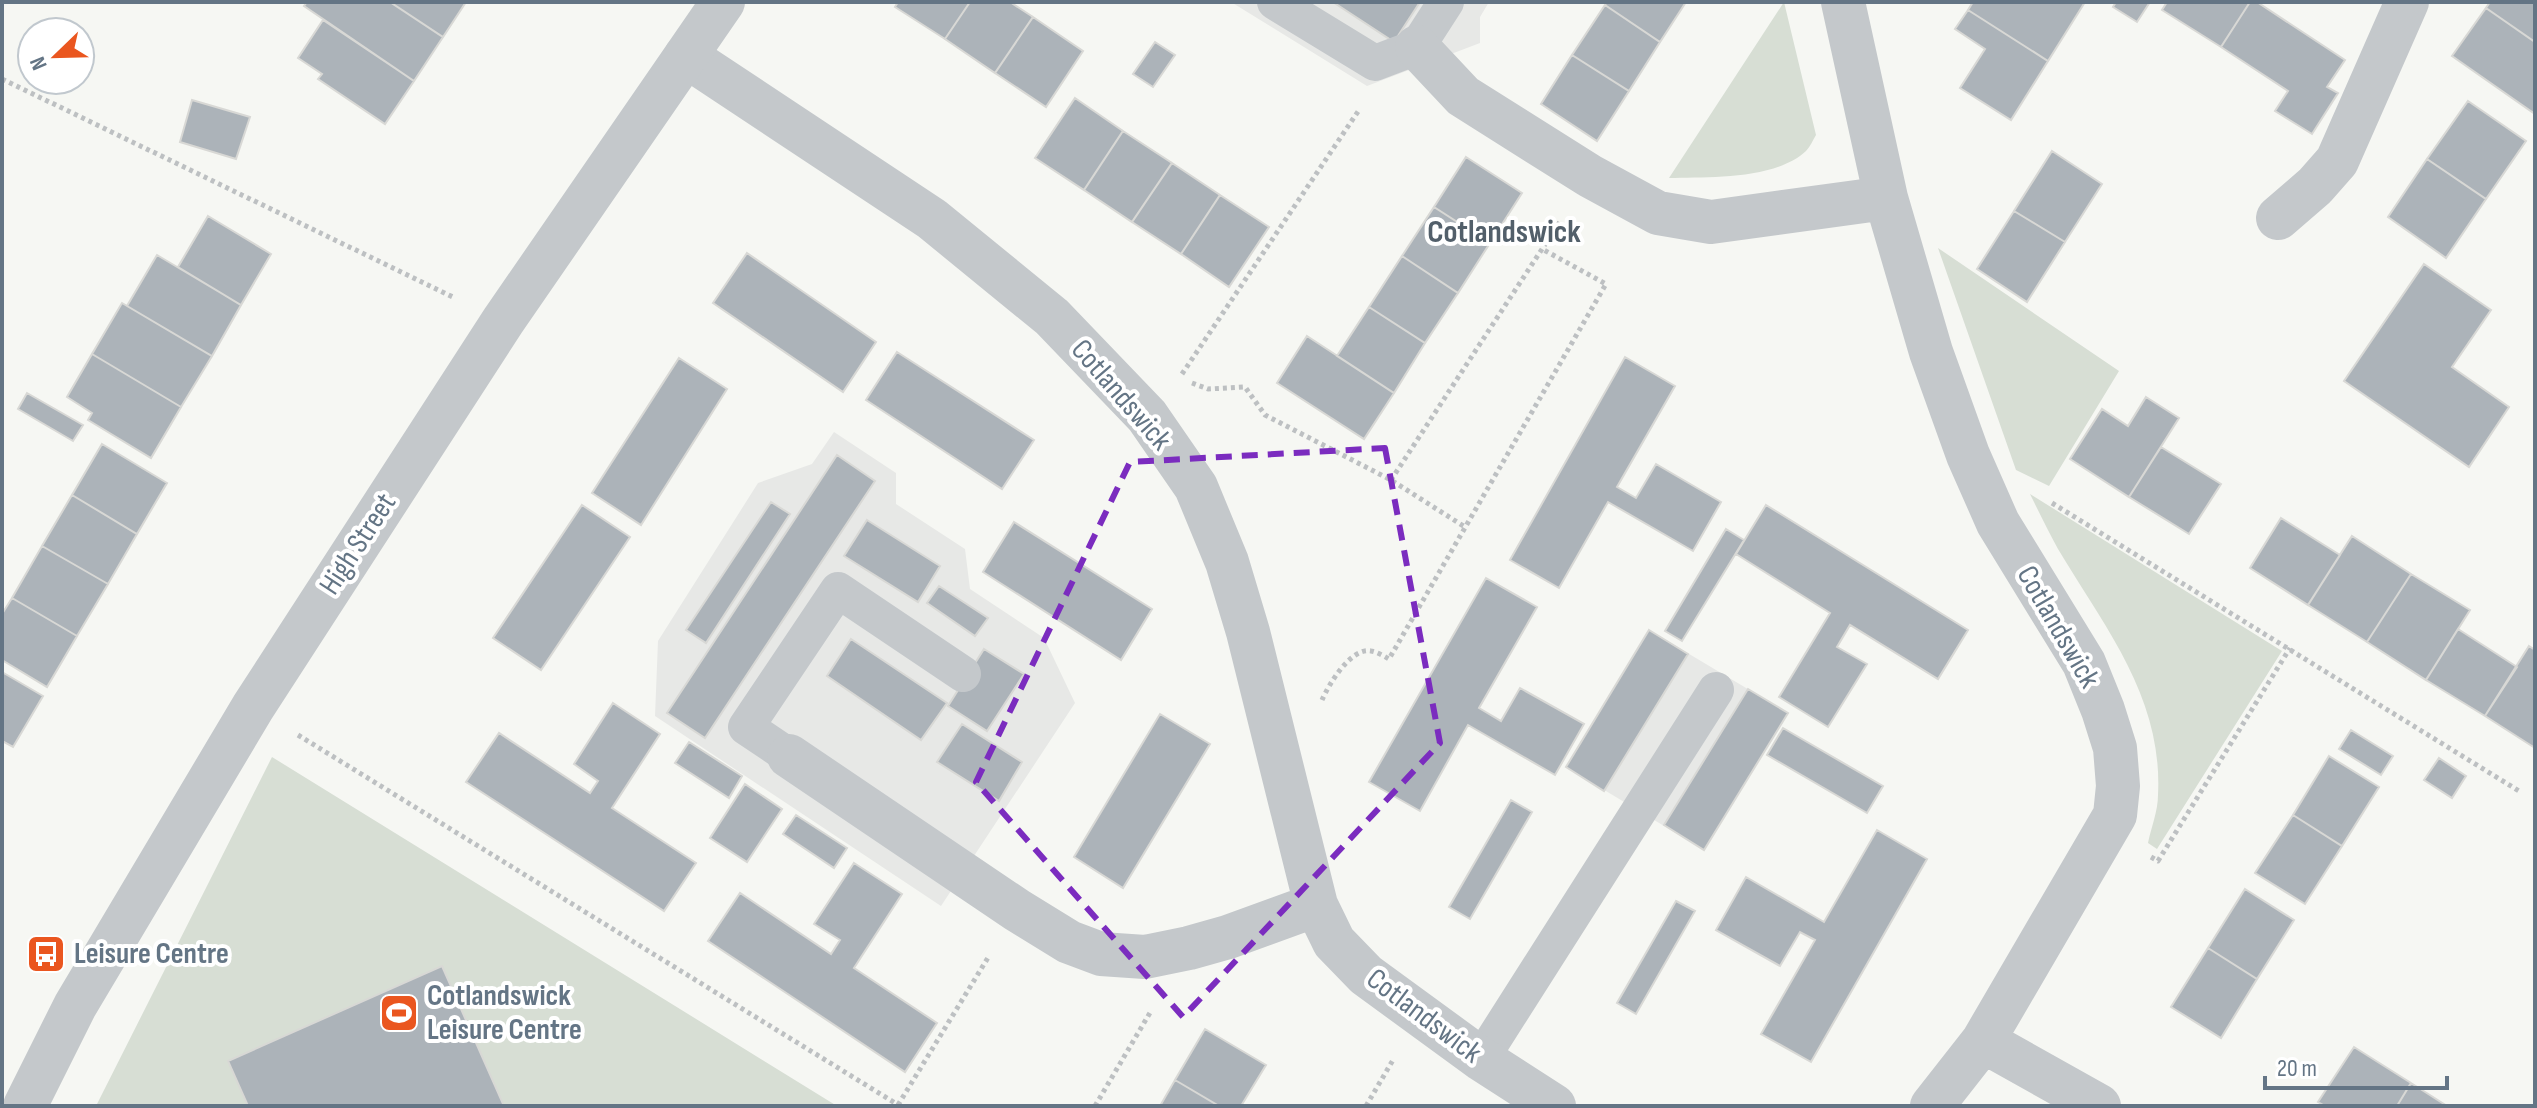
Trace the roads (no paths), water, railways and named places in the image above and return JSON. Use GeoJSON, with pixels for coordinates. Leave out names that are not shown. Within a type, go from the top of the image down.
{"type":"FeatureCollection","features":[{"type":"Feature","properties":{"kind":"street","name":"High Street"},"geometry":{"type":"LineString","coordinates":[[25,1106],[75,1006],[253,707],[503,321],[723,2]]}},
{"type":"Feature","properties":{"kind":"street","name":"Cotlandswick"},"geometry":{"type":"LineString","coordinates":[[1843,2],[1886,198],[1931,352],[1968,455],[1998,523],[2084,663],[2115,748],[2118,786],[2115,815],[1983,1041],[1932,1106]]}},
{"type":"Feature","properties":{"kind":"street"},"geometry":{"type":"LineString","coordinates":[[2278,218],[2315,186],[2337,161],[2407,2]]}},
{"type":"Feature","properties":{"kind":"street"},"geometry":{"type":"LineString","coordinates":[[1417,47],[1463,96],[1590,176],[1658,213],[1711,222],[1886,198]]}},
{"type":"Feature","properties":{"kind":"street","name":"Cotlandswick"},"geometry":{"type":"LineString","coordinates":[[686,56],[932,219],[1052,317],[1147,416],[1196,487],[1227,562],[1248,632],[1316,905],[1334,942],[1366,975],[1536,1101]]}},
{"type":"Feature","properties":{"kind":"street"},"geometry":{"type":"LineString","coordinates":[[789,756],[1017,910],[1069,942],[1101,954],[1145,957],[1189,948],[1316,905]]}},
{"type":"Feature","properties":{"kind":"street"},"geometry":{"type":"LineString","coordinates":[[1983,1041],[2099,1106]]}},
{"type":"Feature","properties":{"kind":"lane"},"geometry":{"type":"LineString","coordinates":[[1275,2],[1375,63],[1417,47],[1446,2]]}},
{"type":"Feature","properties":{"kind":"lane"},"geometry":{"type":"LineString","coordinates":[[789,756],[746,727],[838,590],[963,674]]}},
{"type":"Feature","properties":{"kind":"lane"},"geometry":{"type":"LineString","coordinates":[[1481,1059],[1716,690]]}},
{"type":"Feature","properties":{"kind":"place","name":"Leisure Centre"},"geometry":{"type":"Point","coordinates":[46,954]}},
{"type":"Feature","properties":{"kind":"place","name":"Cotlandswick Leisure Centre"},"geometry":{"type":"Point","coordinates":[399,1013]}},
{"type":"Feature","properties":{"kind":"district","name":"Cotlandswick"},"geometry":{"type":"Point","coordinates":[1504,232]}}]}
